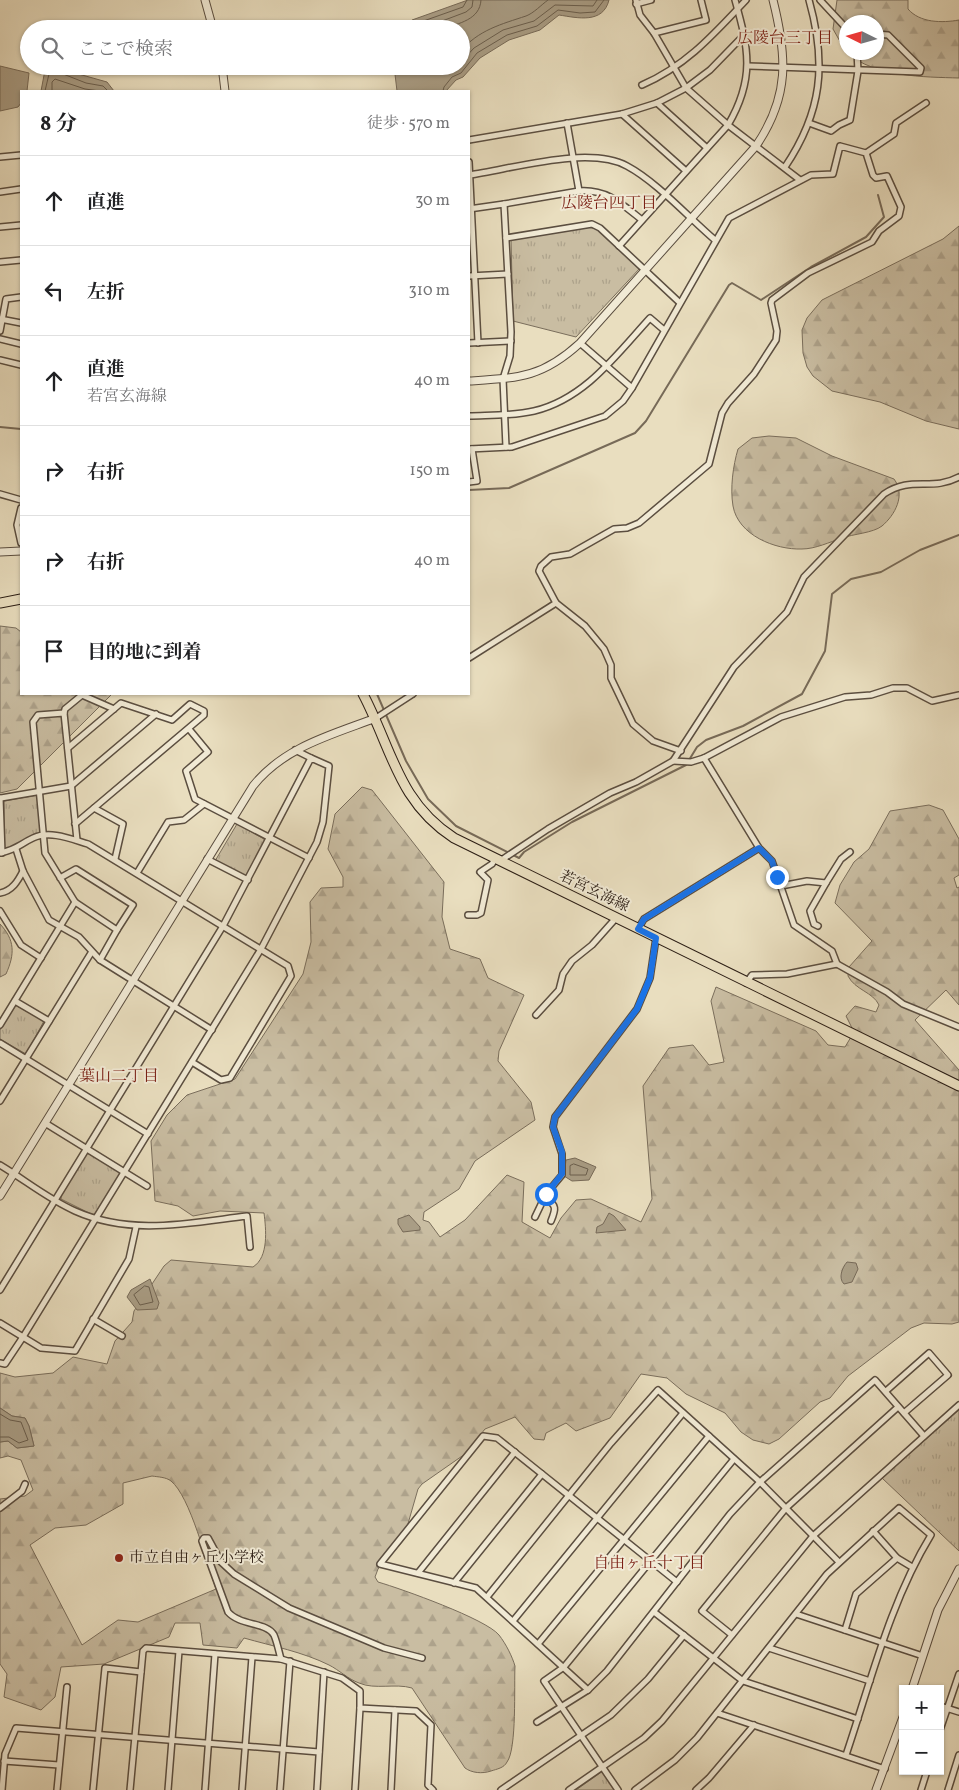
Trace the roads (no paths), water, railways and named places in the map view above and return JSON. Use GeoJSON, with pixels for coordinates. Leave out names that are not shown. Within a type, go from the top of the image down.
{"type":"FeatureCollection","features":[{"type":"Feature","properties":{"kind":"main road"},"geometry":{"type":"LineString","coordinates":[[0,603],[20,599]]}},
{"type":"Feature","properties":{"kind":"main road","name":"若宮玄海線"},"geometry":{"type":"LineString","coordinates":[[364,695],[376,718],[406,790],[422,812],[449,836],[959,1086]]}},
{"type":"Feature","properties":{"kind":"street"},"geometry":{"type":"LineString","coordinates":[[205,0],[211,20]]}},
{"type":"Feature","properties":{"kind":"street"},"geometry":{"type":"LineString","coordinates":[[651,0],[636,2],[640,15],[654,33],[673,69],[686,88],[728,124],[800,180]]}},
{"type":"Feature","properties":{"kind":"street"},"geometry":{"type":"LineString","coordinates":[[654,33],[706,20],[701,0]]}},
{"type":"Feature","properties":{"kind":"street"},"geometry":{"type":"LineString","coordinates":[[619,246],[728,124],[744,92],[748,66],[744,35],[735,0]]}},
{"type":"Feature","properties":{"kind":"street"},"geometry":{"type":"LineString","coordinates":[[642,85],[673,69],[713,36],[746,0]]}},
{"type":"Feature","properties":{"kind":"street"},"geometry":{"type":"LineString","coordinates":[[785,168],[799,146],[809,123],[817,94],[820,69],[818,38],[809,0]]}},
{"type":"Feature","properties":{"kind":"street"},"geometry":{"type":"LineString","coordinates":[[820,0],[839,20]]}},
{"type":"Feature","properties":{"kind":"street"},"geometry":{"type":"LineString","coordinates":[[470,381],[523,377],[555,364],[580,343],[756,146],[776,109],[784,68],[782,34],[775,1]]}},
{"type":"Feature","properties":{"kind":"street"},"geometry":{"type":"LineString","coordinates":[[470,140],[622,114],[657,103],[686,88],[710,70],[744,35]]}},
{"type":"Feature","properties":{"kind":"street"},"geometry":{"type":"LineString","coordinates":[[748,66],[920,72],[921,68],[888,35],[884,35]]}},
{"type":"Feature","properties":{"kind":"street"},"geometry":{"type":"LineString","coordinates":[[809,123],[831,131],[850,120],[858,70],[857,60]]}},
{"type":"Feature","properties":{"kind":"street"},"geometry":{"type":"LineString","coordinates":[[223,75],[225,90]]}},
{"type":"Feature","properties":{"kind":"street"},"geometry":{"type":"LineString","coordinates":[[657,103],[707,148]]}},
{"type":"Feature","properties":{"kind":"street"},"geometry":{"type":"LineString","coordinates":[[470,482],[477,481],[470,449],[506,447],[605,416],[624,401],[679,302],[730,218],[814,174],[833,174],[840,146],[866,153],[894,134],[896,123],[926,103]]}},
{"type":"Feature","properties":{"kind":"street"},"geometry":{"type":"LineString","coordinates":[[622,114],[686,171]]}},
{"type":"Feature","properties":{"kind":"street"},"geometry":{"type":"LineString","coordinates":[[567,123],[579,191]]}},
{"type":"Feature","properties":{"kind":"street"},"geometry":{"type":"LineString","coordinates":[[681,750],[653,741],[633,724],[611,678],[611,665],[604,649],[585,626],[556,602],[539,571],[546,561],[558,555],[570,554],[583,548],[614,529],[627,528],[639,524],[709,464],[722,413],[728,403],[754,374],[776,340],[777,331],[771,303],[776,295],[808,273],[872,242],[879,231],[898,216],[901,207],[891,181],[887,176],[876,178],[873,175],[866,153]]}},
{"type":"Feature","properties":{"kind":"street"},"geometry":{"type":"LineString","coordinates":[[0,157],[20,155]]}},
{"type":"Feature","properties":{"kind":"street"},"geometry":{"type":"LineString","coordinates":[[470,175],[573,158],[605,158],[626,165],[664,195],[715,240]]}},
{"type":"Feature","properties":{"kind":"street"},"geometry":{"type":"LineString","coordinates":[[0,192],[20,189]]}},
{"type":"Feature","properties":{"kind":"street"},"geometry":{"type":"LineString","coordinates":[[478,343],[472,276],[470,209],[579,191],[600,192],[612,196],[642,220]]}},
{"type":"Feature","properties":{"kind":"street"},"geometry":{"type":"LineString","coordinates":[[504,204],[511,341],[510,356],[503,379],[506,447]]}},
{"type":"Feature","properties":{"kind":"street"},"geometry":{"type":"LineString","coordinates":[[506,238],[592,224],[600,228],[679,302]]}},
{"type":"Feature","properties":{"kind":"street"},"geometry":{"type":"LineString","coordinates":[[0,227],[20,225]]}},
{"type":"Feature","properties":{"kind":"street"},"geometry":{"type":"LineString","coordinates":[[0,262],[20,260]]}},
{"type":"Feature","properties":{"kind":"street"},"geometry":{"type":"LineString","coordinates":[[472,276],[508,274]]}},
{"type":"Feature","properties":{"kind":"street"},"geometry":{"type":"LineString","coordinates":[[0,331],[6,299],[20,297]]}},
{"type":"Feature","properties":{"kind":"street"},"geometry":{"type":"LineString","coordinates":[[470,310],[476,310]]}},
{"type":"Feature","properties":{"kind":"street"},"geometry":{"type":"LineString","coordinates":[[470,416],[535,411],[570,397],[606,366],[650,318],[664,330]]}},
{"type":"Feature","properties":{"kind":"street"},"geometry":{"type":"LineString","coordinates":[[1,319],[20,323]]}},
{"type":"Feature","properties":{"kind":"street"},"geometry":{"type":"LineString","coordinates":[[0,339],[20,344]]}},
{"type":"Feature","properties":{"kind":"street"},"geometry":{"type":"LineString","coordinates":[[470,343],[511,341]]}},
{"type":"Feature","properties":{"kind":"street"},"geometry":{"type":"LineString","coordinates":[[580,343],[632,388]]}},
{"type":"Feature","properties":{"kind":"street"},"geometry":{"type":"LineString","coordinates":[[0,360],[20,365]]}},
{"type":"Feature","properties":{"kind":"street"},"geometry":{"type":"LineString","coordinates":[[468,915],[478,915],[481,912],[488,880],[480,872],[610,793],[636,782],[673,761],[734,667],[787,612],[804,577],[884,494],[896,486],[907,483],[945,484],[959,477]]}},
{"type":"Feature","properties":{"kind":"street"},"geometry":{"type":"LineString","coordinates":[[0,494],[20,500]]}},
{"type":"Feature","properties":{"kind":"street"},"geometry":{"type":"LineString","coordinates":[[20,512],[17,525],[20,538]]}},
{"type":"Feature","properties":{"kind":"street"},"geometry":{"type":"LineString","coordinates":[[0,552],[20,551]]}},
{"type":"Feature","properties":{"kind":"street"},"geometry":{"type":"LineString","coordinates":[[470,657],[556,602]]}},
{"type":"Feature","properties":{"kind":"street"},"geometry":{"type":"LineString","coordinates":[[673,761],[691,762],[704,758],[781,717],[845,697],[871,695],[893,688],[908,688],[932,701],[959,695]]}},
{"type":"Feature","properties":{"kind":"street"},"geometry":{"type":"LineString","coordinates":[[77,840],[65,709],[82,695],[114,708]]}},
{"type":"Feature","properties":{"kind":"street"},"geometry":{"type":"LineString","coordinates":[[0,1196],[231,819],[258,779],[294,750],[376,718],[411,695]]}},
{"type":"Feature","properties":{"kind":"street"},"geometry":{"type":"LineString","coordinates":[[68,748],[121,703],[172,720],[190,704],[204,711],[204,715],[189,729],[75,824]]}},
{"type":"Feature","properties":{"kind":"street"},"geometry":{"type":"LineString","coordinates":[[64,713],[38,715],[33,722],[45,836],[45,853],[75,902],[118,930]]}},
{"type":"Feature","properties":{"kind":"street"},"geometry":{"type":"LineString","coordinates":[[156,714],[71,786],[1,798],[1,853],[16,849],[33,838],[45,836],[58,835],[88,844],[288,966],[291,976],[230,1078],[221,1080],[192,1062]]}},
{"type":"Feature","properties":{"kind":"street"},"geometry":{"type":"LineString","coordinates":[[189,729],[208,752],[186,771],[195,800],[308,858]]}},
{"type":"Feature","properties":{"kind":"street"},"geometry":{"type":"LineString","coordinates":[[0,1363],[6,1364],[23,1338],[212,1030],[261,949],[308,858],[323,822],[329,766],[294,750]]}},
{"type":"Feature","properties":{"kind":"street"},"geometry":{"type":"LineString","coordinates":[[0,1290],[223,926],[311,758]]}},
{"type":"Feature","properties":{"kind":"street"},"geometry":{"type":"LineString","coordinates":[[704,758],[759,848],[772,861],[794,925],[832,951],[837,964],[903,1004],[959,1028]]}},
{"type":"Feature","properties":{"kind":"street"},"geometry":{"type":"LineString","coordinates":[[137,873],[168,822],[184,820],[192,816],[204,804]]}},
{"type":"Feature","properties":{"kind":"street"},"geometry":{"type":"LineString","coordinates":[[94,808],[123,824],[115,859]]}},
{"type":"Feature","properties":{"kind":"street"},"geometry":{"type":"LineString","coordinates":[[638,929],[644,919],[759,848]]}},
{"type":"Feature","properties":{"kind":"street"},"geometry":{"type":"LineString","coordinates":[[16,849],[23,871],[49,920],[79,937],[91,953],[100,960],[212,1030]]}},
{"type":"Feature","properties":{"kind":"street"},"geometry":{"type":"LineString","coordinates":[[818,926],[814,924],[810,911],[841,859],[850,852]]}},
{"type":"Feature","properties":{"kind":"street"},"geometry":{"type":"LineString","coordinates":[[207,859],[248,880]]}},
{"type":"Feature","properties":{"kind":"street"},"geometry":{"type":"LineString","coordinates":[[60,878],[76,869],[133,905],[100,960]]}},
{"type":"Feature","properties":{"kind":"street"},"geometry":{"type":"LineString","coordinates":[[0,893],[4,893],[18,882],[23,871]]}},
{"type":"Feature","properties":{"kind":"street"},"geometry":{"type":"LineString","coordinates":[[781,886],[807,880],[826,883]]}},
{"type":"Feature","properties":{"kind":"street"},"geometry":{"type":"LineString","coordinates":[[0,1025],[75,902]]}},
{"type":"Feature","properties":{"kind":"street"},"geometry":{"type":"LineString","coordinates":[[0,911],[21,945],[41,958]]}},
{"type":"Feature","properties":{"kind":"street"},"geometry":{"type":"LineString","coordinates":[[536,1015],[559,990],[563,974],[572,961],[592,945],[616,918]]}},
{"type":"Feature","properties":{"kind":"street"},"geometry":{"type":"LineString","coordinates":[[535,1216],[562,1174],[562,1152],[553,1127],[555,1117],[637,1009],[650,978],[656,938]]}},
{"type":"Feature","properties":{"kind":"street"},"geometry":{"type":"LineString","coordinates":[[0,1101],[91,953]]}},
{"type":"Feature","properties":{"kind":"street"},"geometry":{"type":"LineString","coordinates":[[746,983],[752,975],[787,974],[837,964]]}},
{"type":"Feature","properties":{"kind":"street"},"geometry":{"type":"LineString","coordinates":[[15,1001],[49,1021]]}},
{"type":"Feature","properties":{"kind":"street"},"geometry":{"type":"LineString","coordinates":[[0,1042],[148,1134]]}},
{"type":"Feature","properties":{"kind":"street"},"geometry":{"type":"LineString","coordinates":[[44,1123],[147,1186]]}},
{"type":"Feature","properties":{"kind":"street"},"geometry":{"type":"LineString","coordinates":[[0,1165],[55,1200],[95,1219],[136,1226],[247,1216],[250,1247]]}},
{"type":"Feature","properties":{"kind":"street"},"geometry":{"type":"LineString","coordinates":[[545,1198],[555,1206],[556,1210],[551,1221]]}},
{"type":"Feature","properties":{"kind":"street"},"geometry":{"type":"LineString","coordinates":[[0,1324],[41,1348],[74,1351],[130,1259],[136,1226]]}},
{"type":"Feature","properties":{"kind":"street"},"geometry":{"type":"LineString","coordinates":[[93,1319],[122,1336]]}},
{"type":"Feature","properties":{"kind":"street"},"geometry":{"type":"LineString","coordinates":[[886,1391],[929,1353],[948,1374],[904,1413]]}},
{"type":"Feature","properties":{"kind":"street"},"geometry":{"type":"LineString","coordinates":[[537,1722],[588,1690],[607,1671],[730,1514],[760,1482],[875,1380],[924,1436]]}},
{"type":"Feature","properties":{"kind":"street"},"geometry":{"type":"LineString","coordinates":[[487,1597],[658,1390],[760,1482],[839,1562]]}},
{"type":"Feature","properties":{"kind":"street"},"geometry":{"type":"LineString","coordinates":[[569,1790],[644,1738],[662,1721],[813,1536],[959,1405]]}},
{"type":"Feature","properties":{"kind":"street"},"geometry":{"type":"LineString","coordinates":[[732,1635],[702,1611],[786,1508],[898,1407]]}},
{"type":"Feature","properties":{"kind":"street"},"geometry":{"type":"LineString","coordinates":[[513,1621],[683,1413]]}},
{"type":"Feature","properties":{"kind":"street"},"geometry":{"type":"LineString","coordinates":[[588,1690],[476,1588],[380,1564],[483,1436],[497,1438],[677,1582]]}},
{"type":"Feature","properties":{"kind":"street"},"geometry":{"type":"LineString","coordinates":[[538,1644],[709,1436]]}},
{"type":"Feature","properties":{"kind":"street"},"geometry":{"type":"LineString","coordinates":[[418,1573],[515,1452]]}},
{"type":"Feature","properties":{"kind":"street"},"geometry":{"type":"LineString","coordinates":[[618,1790],[544,1681],[564,1667],[734,1459]]}},
{"type":"Feature","properties":{"kind":"street"},"geometry":{"type":"LineString","coordinates":[[454,1583],[542,1474]]}},
{"type":"Feature","properties":{"kind":"street"},"geometry":{"type":"LineString","coordinates":[[0,1508],[22,1491],[24,1484]]}},
{"type":"Feature","properties":{"kind":"street"},"geometry":{"type":"LineString","coordinates":[[635,1790],[675,1760],[718,1713],[839,1562],[899,1508],[931,1535],[912,1566],[883,1643],[846,1755]]}},
{"type":"Feature","properties":{"kind":"street"},"geometry":{"type":"LineString","coordinates":[[873,1532],[897,1558],[912,1566]]}},
{"type":"Feature","properties":{"kind":"street"},"geometry":{"type":"LineString","coordinates":[[281,1659],[273,1635],[268,1629],[243,1623],[234,1619],[228,1612],[202,1541],[204,1538],[208,1538],[222,1562],[234,1574],[289,1608],[384,1648],[422,1658]]}},
{"type":"Feature","properties":{"kind":"street"},"geometry":{"type":"LineString","coordinates":[[845,1630],[856,1594],[897,1558]]}},
{"type":"Feature","properties":{"kind":"street"},"geometry":{"type":"LineString","coordinates":[[913,1685],[938,1610],[957,1577],[959,1569]]}},
{"type":"Feature","properties":{"kind":"street"},"geometry":{"type":"LineString","coordinates":[[654,1612],[743,1681],[858,1719]]}},
{"type":"Feature","properties":{"kind":"street"},"geometry":{"type":"LineString","coordinates":[[796,1614],[923,1656]]}},
{"type":"Feature","properties":{"kind":"street"},"geometry":{"type":"LineString","coordinates":[[501,1790],[611,1715],[628,1699],[684,1635]]}},
{"type":"Feature","properties":{"kind":"street"},"geometry":{"type":"LineString","coordinates":[[130,1790],[143,1651],[146,1648],[281,1659],[342,1678],[360,1691],[355,1790]]}},
{"type":"Feature","properties":{"kind":"street"},"geometry":{"type":"LineString","coordinates":[[769,1648],[870,1682]]}},
{"type":"Feature","properties":{"kind":"street"},"geometry":{"type":"LineString","coordinates":[[168,1790],[179,1651]]}},
{"type":"Feature","properties":{"kind":"street"},"geometry":{"type":"LineString","coordinates":[[205,1790],[215,1654]]}},
{"type":"Feature","properties":{"kind":"street"},"geometry":{"type":"LineString","coordinates":[[242,1790],[252,1657]]}},
{"type":"Feature","properties":{"kind":"street"},"geometry":{"type":"LineString","coordinates":[[280,1790],[290,1661]]}},
{"type":"Feature","properties":{"kind":"street"},"geometry":{"type":"LineString","coordinates":[[93,1790],[105,1668],[141,1672]]}},
{"type":"Feature","properties":{"kind":"street"},"geometry":{"type":"LineString","coordinates":[[317,1790],[324,1672]]}},
{"type":"Feature","properties":{"kind":"street"},"geometry":{"type":"LineString","coordinates":[[944,1719],[959,1674]]}},
{"type":"Feature","properties":{"kind":"street"},"geometry":{"type":"LineString","coordinates":[[57,1790],[67,1687]]}},
{"type":"Feature","properties":{"kind":"street"},"geometry":{"type":"LineString","coordinates":[[944,1707],[959,1712]]}},
{"type":"Feature","properties":{"kind":"street"},"geometry":{"type":"LineString","coordinates":[[360,1708],[416,1711],[431,1724],[428,1785],[434,1790]]}},
{"type":"Feature","properties":{"kind":"street"},"geometry":{"type":"LineString","coordinates":[[391,1790],[395,1710]]}},
{"type":"Feature","properties":{"kind":"street"},"geometry":{"type":"LineString","coordinates":[[718,1713],[886,1769]]}},
{"type":"Feature","properties":{"kind":"street"},"geometry":{"type":"LineString","coordinates":[[696,1790],[715,1772],[754,1725]]}},
{"type":"Feature","properties":{"kind":"street"},"geometry":{"type":"LineString","coordinates":[[1,1788],[5,1754],[16,1728],[319,1752]]}},
{"type":"Feature","properties":{"kind":"street"},"geometry":{"type":"LineString","coordinates":[[876,1790],[886,1769],[899,1729]]}},
{"type":"Feature","properties":{"kind":"street"},"geometry":{"type":"LineString","coordinates":[[948,1790],[959,1755]]}},
{"type":"Feature","properties":{"kind":"street"},"geometry":{"type":"LineString","coordinates":[[4,1761],[59,1765]]}},
{"type":"Feature","properties":{"kind":"street"},"geometry":{"type":"LineString","coordinates":[[921,1790],[926,1775]]}},
{"type":"Feature","properties":{"kind":"water"},"geometry":{"type":"Polygon","coordinates":[[[468,0],[609,0],[606,8],[596,16],[582,18],[559,15],[540,30],[509,40],[480,58],[470,69],[470,20],[412,20],[468,0]]]}},
{"type":"Feature","properties":{"kind":"water"},"geometry":{"type":"Polygon","coordinates":[[[0,66],[20,71],[20,75],[29,75],[27,90],[20,90],[20,104],[18,107],[0,111],[0,66]]]}},
{"type":"Feature","properties":{"kind":"water"},"geometry":{"type":"Polygon","coordinates":[[[44,75],[82,75],[107,82],[113,90],[41,90],[44,75]]]}},
{"type":"Feature","properties":{"kind":"water"},"geometry":{"type":"Polygon","coordinates":[[[395,75],[465,75],[456,80],[447,90],[397,90],[395,75]]]}},
{"type":"Feature","properties":{"kind":"water"},"geometry":{"type":"Polygon","coordinates":[[[575,1158],[596,1167],[589,1180],[572,1181],[564,1176],[566,1160],[575,1158]]]}},
{"type":"Feature","properties":{"kind":"water"},"geometry":{"type":"Polygon","coordinates":[[[609,1213],[626,1230],[596,1233],[597,1227],[603,1224],[609,1213]]]}},
{"type":"Feature","properties":{"kind":"water"},"geometry":{"type":"Polygon","coordinates":[[[409,1215],[420,1227],[420,1230],[403,1232],[398,1224],[398,1219],[409,1215]]]}},
{"type":"Feature","properties":{"kind":"water"},"geometry":{"type":"Polygon","coordinates":[[[847,1262],[856,1263],[858,1269],[852,1282],[844,1284],[841,1279],[841,1273],[847,1262]]]}},
{"type":"Feature","properties":{"kind":"water"},"geometry":{"type":"Polygon","coordinates":[[[150,1279],[159,1303],[157,1309],[137,1310],[127,1297],[131,1290],[150,1279]]]}},
{"type":"Feature","properties":{"kind":"water"},"geometry":{"type":"Polygon","coordinates":[[[0,1408],[12,1416],[25,1418],[34,1446],[17,1448],[8,1441],[0,1442],[0,1408]]]}},
{"type":"Feature","properties":{"kind":"waterway"},"geometry":{"type":"LineString","coordinates":[[470,490],[509,488],[635,433],[646,421],[729,285],[732,283],[761,300],[811,267],[866,237],[884,217],[878,195]]}},
{"type":"Feature","properties":{"kind":"waterway"},"geometry":{"type":"LineString","coordinates":[[0,427],[20,429]]}},
{"type":"Feature","properties":{"kind":"waterway"},"geometry":{"type":"LineString","coordinates":[[377,695],[406,761],[428,799],[456,826],[519,858],[524,852],[572,822],[686,765],[697,747],[706,740],[743,726],[802,694],[825,651],[832,594],[851,579],[881,572],[920,550],[959,535]]}},
{"type":"Feature","properties":{"kind":"place","name":"市立自由ヶ丘小学校"},"geometry":{"type":"Point","coordinates":[119,1558]}},
{"type":"Feature","properties":{"kind":"district","name":"広陵台三丁目"},"geometry":{"type":"Point","coordinates":[785,39]}},
{"type":"Feature","properties":{"kind":"district","name":"広陵台四丁目"},"geometry":{"type":"Point","coordinates":[609,204]}},
{"type":"Feature","properties":{"kind":"district","name":"葉山二丁目"},"geometry":{"type":"Point","coordinates":[119,1077]}},
{"type":"Feature","properties":{"kind":"district","name":"自由ヶ丘十丁目"},"geometry":{"type":"Point","coordinates":[649,1564]}}]}
